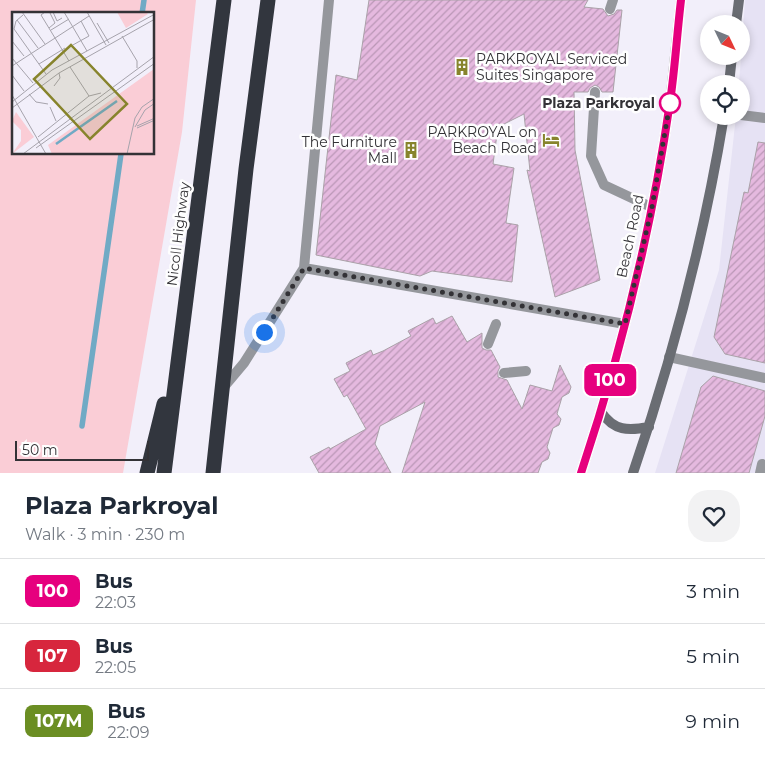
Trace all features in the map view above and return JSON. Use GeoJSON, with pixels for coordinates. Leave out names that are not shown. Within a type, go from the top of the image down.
{"type":"FeatureCollection","features":[{"type":"Feature","properties":{"kind":"highway","name":"Nicoll Highway"},"geometry":{"type":"LineString","coordinates":[[164,473],[224,0]]}},
{"type":"Feature","properties":{"kind":"highway"},"geometry":{"type":"LineString","coordinates":[[213,473],[268,0]]}},
{"type":"Feature","properties":{"kind":"highway"},"geometry":{"type":"LineString","coordinates":[[147,473],[181,336]]}},
{"type":"Feature","properties":{"kind":"main road","name":"Beach Road"},"geometry":{"type":"LineString","coordinates":[[581,473],[601,412],[625,324],[652,207],[670,102],[681,0]]}},
{"type":"Feature","properties":{"kind":"main road"},"geometry":{"type":"LineString","coordinates":[[737,15],[739,0]]}},
{"type":"Feature","properties":{"kind":"main road"},"geometry":{"type":"LineString","coordinates":[[633,473],[649,427],[701,240],[722,125]]}},
{"type":"Feature","properties":{"kind":"main road"},"geometry":{"type":"LineString","coordinates":[[601,412],[608,422],[623,430],[649,427]]}},
{"type":"Feature","properties":{"kind":"street"},"geometry":{"type":"LineString","coordinates":[[222,390],[244,363],[304,268],[329,0]]}},
{"type":"Feature","properties":{"kind":"street"},"geometry":{"type":"LineString","coordinates":[[595,92],[591,156],[604,185],[652,207]]}},
{"type":"Feature","properties":{"kind":"street"},"geometry":{"type":"LineString","coordinates":[[750,116],[765,118]]}},
{"type":"Feature","properties":{"kind":"street"},"geometry":{"type":"LineString","coordinates":[[304,268],[625,324]]}},
{"type":"Feature","properties":{"kind":"street"},"geometry":{"type":"LineString","coordinates":[[488,344],[496,324]]}},
{"type":"Feature","properties":{"kind":"street"},"geometry":{"type":"LineString","coordinates":[[669,357],[765,378]]}},
{"type":"Feature","properties":{"kind":"street"},"geometry":{"type":"LineString","coordinates":[[504,373],[526,371]]}},
{"type":"Feature","properties":{"kind":"shaded area"},"geometry":{"type":"Polygon","coordinates":[[[0,0],[196,0],[182,132],[123,473],[0,473],[0,0]]]}},
{"type":"Feature","properties":{"kind":"shaded area"},"geometry":{"type":"Polygon","coordinates":[[[745,0],[765,0],[765,473],[655,473],[719,270],[735,125],[750,125],[750,75],[740,75],[740,65],[750,65],[750,15],[744,15],[745,0]]]}},
{"type":"Feature","properties":{"kind":"building"},"geometry":{"type":"Polygon","coordinates":[[[369,0],[588,0],[584,7],[603,9],[608,16],[614,14],[617,10],[622,10],[613,92],[602,92],[595,85],[588,92],[574,92],[575,150],[600,280],[555,297],[527,170],[530,171],[524,114],[498,127],[493,164],[514,168],[506,223],[518,225],[512,282],[432,271],[420,276],[316,255],[336,75],[357,80],[369,0]]]}},
{"type":"Feature","properties":{"kind":"building"},"geometry":{"type":"Polygon","coordinates":[[[758,142],[765,143],[765,363],[725,354],[714,337],[744,192],[748,193],[758,142]]]}},
{"type":"Feature","properties":{"kind":"building"},"geometry":{"type":"Polygon","coordinates":[[[452,316],[467,342],[482,333],[482,348],[491,350],[500,367],[498,377],[507,380],[522,409],[530,385],[552,391],[560,365],[571,387],[569,393],[562,397],[557,414],[561,419],[559,425],[553,428],[547,447],[550,453],[548,459],[542,462],[538,473],[402,473],[425,402],[380,426],[375,444],[391,473],[319,473],[310,457],[329,447],[330,449],[366,429],[347,395],[344,397],[334,379],[350,371],[346,363],[371,350],[373,355],[383,351],[411,336],[408,331],[433,318],[436,324],[452,316]]]}},
{"type":"Feature","properties":{"kind":"building"},"geometry":{"type":"Polygon","coordinates":[[[713,376],[765,391],[765,416],[749,473],[676,473],[701,387],[713,376]]]}},
{"type":"Feature","properties":{"kind":"waterway"},"geometry":{"type":"LineString","coordinates":[[142,12],[144,0]]}},
{"type":"Feature","properties":{"kind":"waterway"},"geometry":{"type":"LineString","coordinates":[[82,426],[121,155]]}},
{"type":"Feature","properties":{"kind":"bus line","name":"100"},"geometry":{"type":"LineString","coordinates":[[581,473],[601,412],[625,324],[652,207],[670,102],[681,0]]}},
{"type":"Feature","properties":{"kind":"place","name":"PARKROYAL Serviced Suites Singapore"},"geometry":{"type":"Point","coordinates":[462,67]}},
{"type":"Feature","properties":{"kind":"place","name":"Plaza Parkroyal"},"geometry":{"type":"Point","coordinates":[670,103]}},
{"type":"Feature","properties":{"kind":"place","name":"PARKROYAL on Beach Road"},"geometry":{"type":"Point","coordinates":[551,140]}},
{"type":"Feature","properties":{"kind":"place","name":"The Furniture Mall"},"geometry":{"type":"Point","coordinates":[411,150]}},
{"type":"Feature","properties":{"kind":"route"},"geometry":{"type":"LineString","coordinates":[[264,332],[304,268],[625,324],[652,207],[670,103]]}}]}
